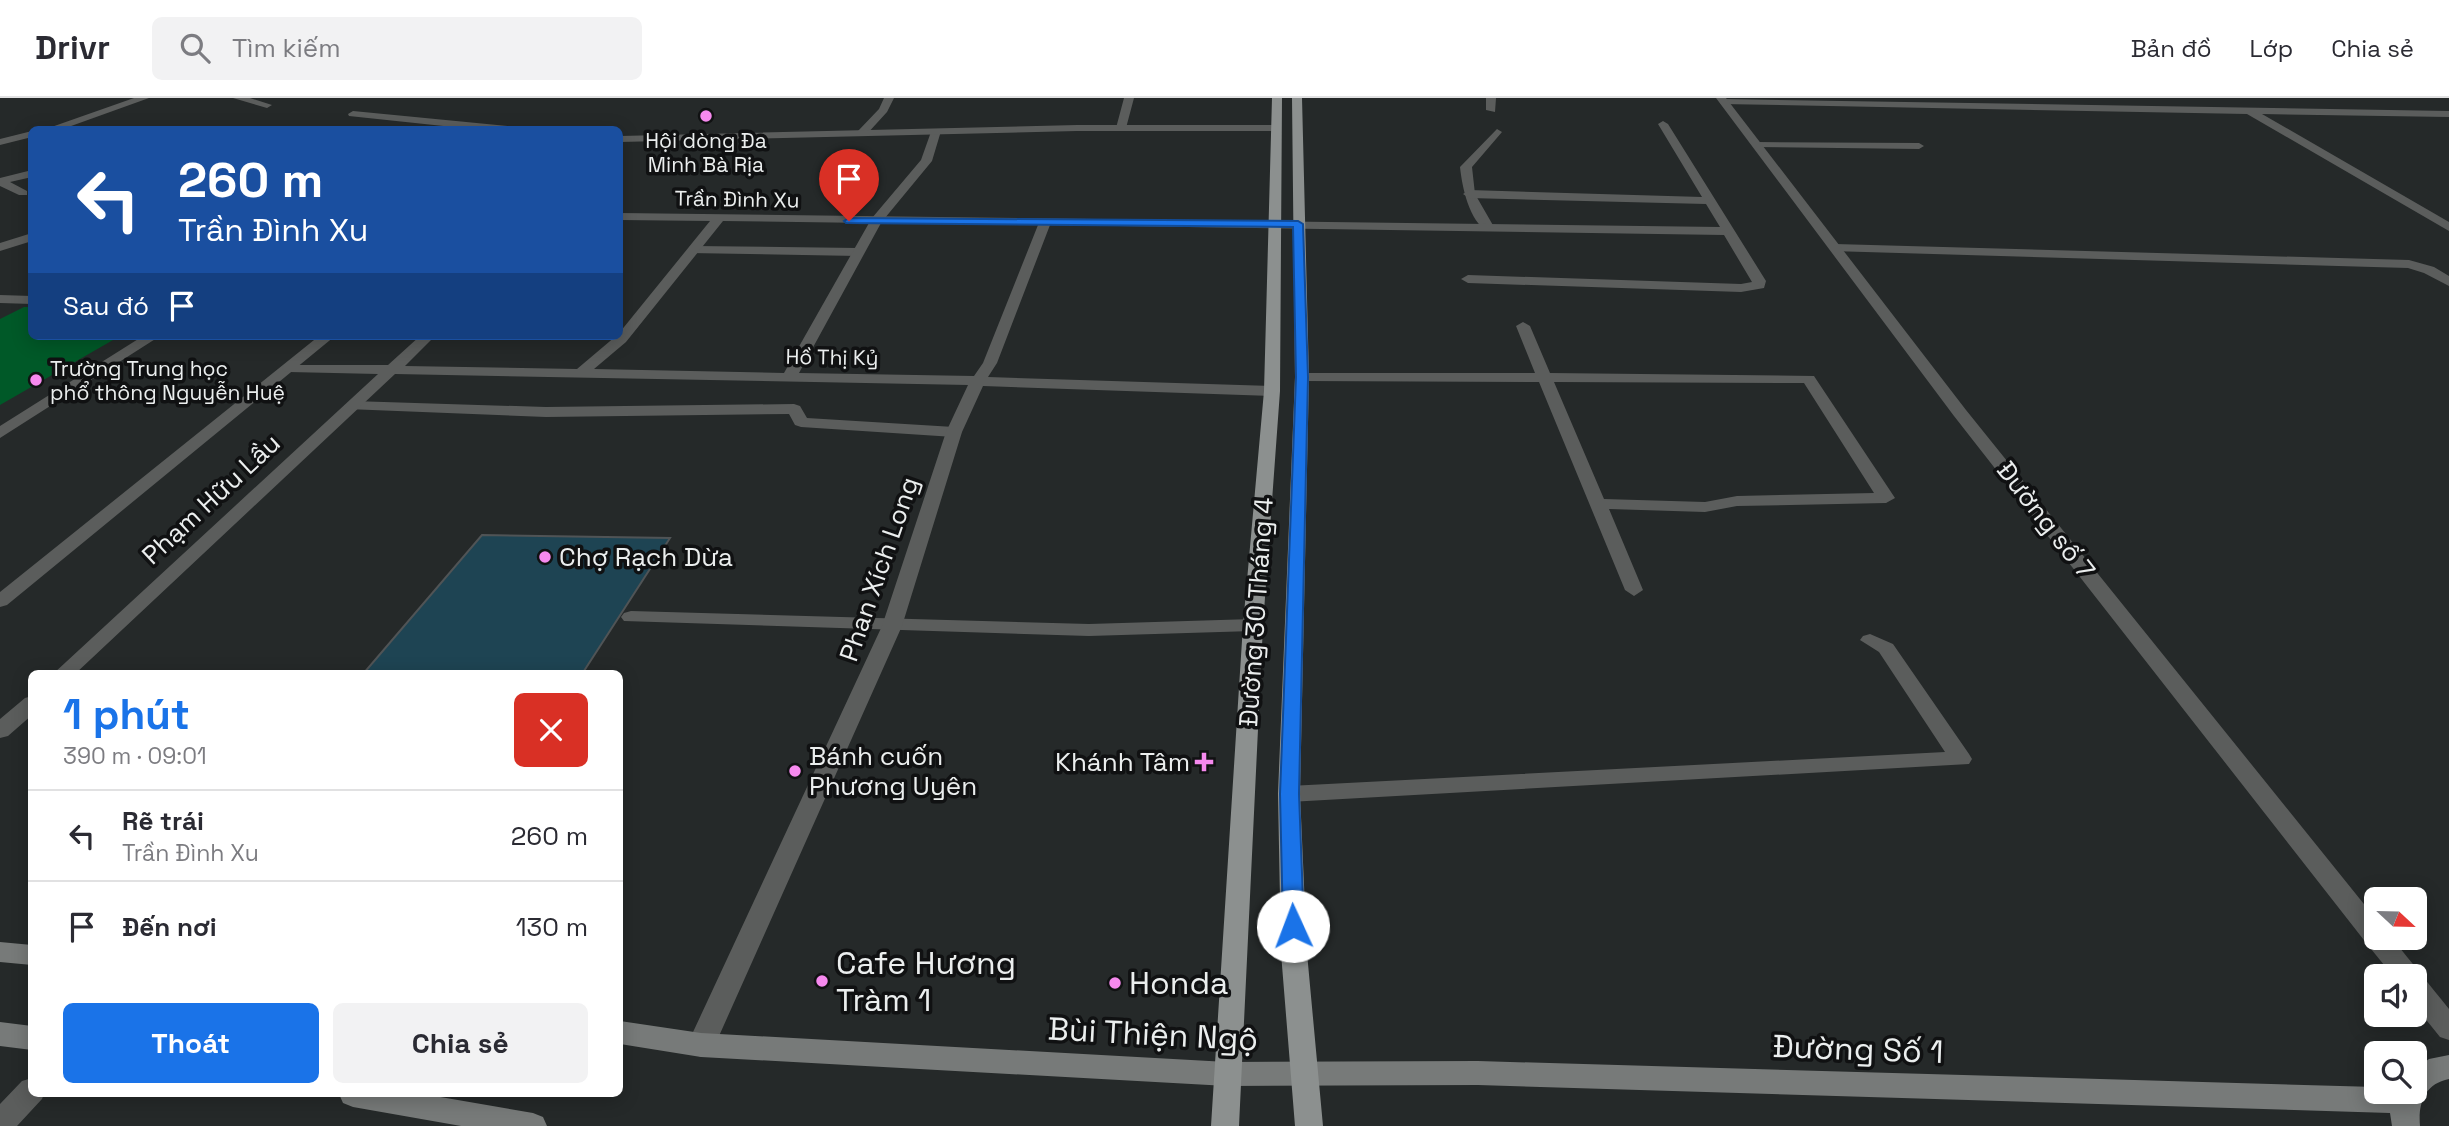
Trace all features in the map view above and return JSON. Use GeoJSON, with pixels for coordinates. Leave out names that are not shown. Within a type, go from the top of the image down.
{"type":"FeatureCollection","features":[{"type":"Feature","properties":{"kind":"main road","name":"Đường 30 Tháng 4"},"geometry":{"type":"LineString","coordinates":[[1225,1126],[1254,625],[1272,391],[1277,98]]}},
{"type":"Feature","properties":{"kind":"main road","name":"Đường 30 Tháng 4"},"geometry":{"type":"LineString","coordinates":[[1297,98],[1302,377],[1289,794],[1294,953],[1309,1126]]}},
{"type":"Feature","properties":{"kind":"main road"},"geometry":{"type":"LineString","coordinates":[[0,952],[28,955]]}},
{"type":"Feature","properties":{"kind":"main road","name":"Bùi Thiện Ngộ"},"geometry":{"type":"LineString","coordinates":[[623,1033],[702,1045],[1227,1074],[1306,1075]]}},
{"type":"Feature","properties":{"kind":"main road"},"geometry":{"type":"LineString","coordinates":[[0,1034],[28,1038]]}},
{"type":"Feature","properties":{"kind":"main road"},"geometry":{"type":"LineString","coordinates":[[2427,1082],[2439,1068],[2449,1067]]}},
{"type":"Feature","properties":{"kind":"main road","name":"Đường Số 1"},"geometry":{"type":"LineString","coordinates":[[1306,1075],[1478,1073],[2364,1100]]}},
{"type":"Feature","properties":{"kind":"main road"},"geometry":{"type":"LineString","coordinates":[[370,1097],[533,1126]]}},
{"type":"Feature","properties":{"kind":"street"},"geometry":{"type":"LineString","coordinates":[[60,126],[145,98]]}},
{"type":"Feature","properties":{"kind":"street"},"geometry":{"type":"LineString","coordinates":[[239,98],[268,102]]}},
{"type":"Feature","properties":{"kind":"street"},"geometry":{"type":"LineString","coordinates":[[862,133],[883,110],[889,98]]}},
{"type":"Feature","properties":{"kind":"street"},"geometry":{"type":"LineString","coordinates":[[1121,128],[1129,98]]}},
{"type":"Feature","properties":{"kind":"street"},"geometry":{"type":"LineString","coordinates":[[1723,100],[2449,114]]}},
{"type":"Feature","properties":{"kind":"street","name":"Đường số 7"},"geometry":{"type":"LineString","coordinates":[[1723,100],[1960,413],[2364,922]]}},
{"type":"Feature","properties":{"kind":"street"},"geometry":{"type":"LineString","coordinates":[[2249,111],[2449,227]]}},
{"type":"Feature","properties":{"kind":"street"},"geometry":{"type":"LineString","coordinates":[[353,114],[478,126]]}},
{"type":"Feature","properties":{"kind":"street"},"geometry":{"type":"LineString","coordinates":[[1468,279],[1741,288],[1759,285],[1663,124]]}},
{"type":"Feature","properties":{"kind":"street"},"geometry":{"type":"LineString","coordinates":[[623,139],[936,131],[1276,128]]}},
{"type":"Feature","properties":{"kind":"street"},"geometry":{"type":"LineString","coordinates":[[789,377],[876,221],[926,161],[936,131]]}},
{"type":"Feature","properties":{"kind":"street"},"geometry":{"type":"LineString","coordinates":[[1488,228],[1469,194],[1466,167],[1497,132]]}},
{"type":"Feature","properties":{"kind":"street"},"geometry":{"type":"LineString","coordinates":[[0,142],[28,135]]}},
{"type":"Feature","properties":{"kind":"street"},"geometry":{"type":"LineString","coordinates":[[1757,145],[1919,146]]}},
{"type":"Feature","properties":{"kind":"street"},"geometry":{"type":"LineString","coordinates":[[0,181],[28,174]]}},
{"type":"Feature","properties":{"kind":"street"},"geometry":{"type":"LineString","coordinates":[[0,181],[23,193]]}},
{"type":"Feature","properties":{"kind":"street"},"geometry":{"type":"LineString","coordinates":[[1469,194],[1710,201]]}},
{"type":"Feature","properties":{"kind":"street","name":"Trần Đình Xu"},"geometry":{"type":"LineString","coordinates":[[623,216],[1728,230]]}},
{"type":"Feature","properties":{"kind":"street"},"geometry":{"type":"LineString","coordinates":[[623,337],[718,219]]}},
{"type":"Feature","properties":{"kind":"street","name":"Phan Xích Long"},"geometry":{"type":"LineString","coordinates":[[702,1045],[892,626],[954,432],[978,381],[990,363],[1045,223]]}},
{"type":"Feature","properties":{"kind":"street"},"geometry":{"type":"LineString","coordinates":[[0,247],[28,238]]}},
{"type":"Feature","properties":{"kind":"street"},"geometry":{"type":"LineString","coordinates":[[1835,247],[2409,264],[2429,270],[2449,282]]}},
{"type":"Feature","properties":{"kind":"street"},"geometry":{"type":"LineString","coordinates":[[693,250],[858,252]]}},
{"type":"Feature","properties":{"kind":"street"},"geometry":{"type":"LineString","coordinates":[[0,299],[28,300]]}},
{"type":"Feature","properties":{"kind":"street"},"geometry":{"type":"LineString","coordinates":[[1523,326],[1634,590]]}},
{"type":"Feature","properties":{"kind":"street"},"geometry":{"type":"LineString","coordinates":[[0,432],[147,340]]}},
{"type":"Feature","properties":{"kind":"street"},"geometry":{"type":"LineString","coordinates":[[0,601],[323,340]]}},
{"type":"Feature","properties":{"kind":"street","name":"Phạm Hữu Lầu"},"geometry":{"type":"LineString","coordinates":[[67,670],[424,340]]}},
{"type":"Feature","properties":{"kind":"street"},"geometry":{"type":"LineString","coordinates":[[580,374],[620,340]]}},
{"type":"Feature","properties":{"kind":"street","name":"Hồ Thị Kỷ"},"geometry":{"type":"LineString","coordinates":[[289,368],[978,381],[1272,391]]}},
{"type":"Feature","properties":{"kind":"street"},"geometry":{"type":"LineString","coordinates":[[1302,377],[1809,379],[1886,498],[1737,501],[1705,506],[1598,504]]}},
{"type":"Feature","properties":{"kind":"street"},"geometry":{"type":"LineString","coordinates":[[352,406],[546,412],[794,408],[801,422],[954,432]]}},
{"type":"Feature","properties":{"kind":"street"},"geometry":{"type":"LineString","coordinates":[[631,617],[1088,630],[1254,625]]}},
{"type":"Feature","properties":{"kind":"street"},"geometry":{"type":"LineString","coordinates":[[1289,794],[1961,759],[1886,648],[1870,640]]}},
{"type":"Feature","properties":{"kind":"street"},"geometry":{"type":"LineString","coordinates":[[0,731],[28,706]]}},
{"type":"Feature","properties":{"kind":"street","name":"Đường số 7"},"geometry":{"type":"LineString","coordinates":[[2387,950],[2398,964]]}},
{"type":"Feature","properties":{"kind":"street"},"geometry":{"type":"LineString","coordinates":[[2427,1001],[2449,1029]]}},
{"type":"Feature","properties":{"kind":"street"},"geometry":{"type":"LineString","coordinates":[[0,1124],[28,1094]]}},
{"type":"Feature","properties":{"kind":"green space"},"geometry":{"type":"Polygon","coordinates":[[[28,307],[28,340],[113,340],[0,405],[0,319],[28,307]]]}},
{"type":"Feature","properties":{"kind":"building"},"geometry":{"type":"Polygon","coordinates":[[[482,535],[670,538],[585,670],[366,670],[482,535]]]}},
{"type":"Feature","properties":{"kind":"place","name":"Hội dòng Đa Minh Bà Rịa"},"geometry":{"type":"Point","coordinates":[706,116]}},
{"type":"Feature","properties":{"kind":"place","name":"Trường Trung học phổ thông Nguyễn Huệ"},"geometry":{"type":"Point","coordinates":[36,380]}},
{"type":"Feature","properties":{"kind":"place","name":"Chợ Rạch Dừa"},"geometry":{"type":"Point","coordinates":[545,557]}},
{"type":"Feature","properties":{"kind":"place","name":"Khánh Tâm"},"geometry":{"type":"Point","coordinates":[1204,762]}},
{"type":"Feature","properties":{"kind":"place","name":"Bánh cuốn Phương Uyên"},"geometry":{"type":"Point","coordinates":[795,771]}},
{"type":"Feature","properties":{"kind":"place","name":"Cafe Hương Tràm 1"},"geometry":{"type":"Point","coordinates":[822,981]}},
{"type":"Feature","properties":{"kind":"place","name":"Honda"},"geometry":{"type":"Point","coordinates":[1115,983]}},
{"type":"Feature","properties":{"kind":"route"},"geometry":{"type":"LineString","coordinates":[[849,221],[1274,226],[1298,224],[1302,377],[1289,794],[1293,926]]}}]}
